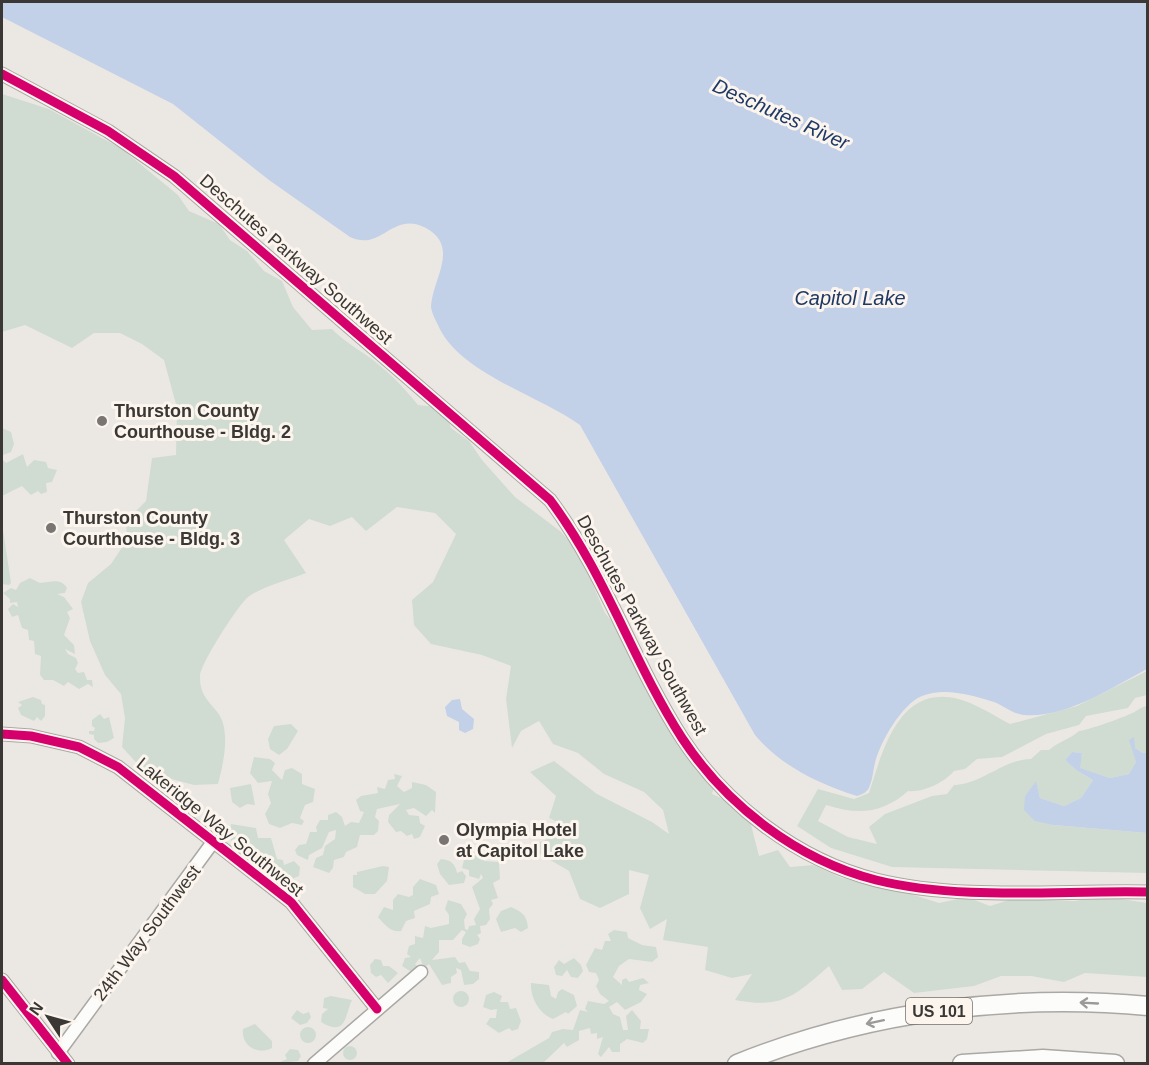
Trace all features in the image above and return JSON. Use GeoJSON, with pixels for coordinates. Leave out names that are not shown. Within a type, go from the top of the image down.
{"type":"FeatureCollection","features":[{"type":"Feature","properties":{"kind":"highway","name":"US 101"},"geometry":{"type":"LineString","coordinates":[[736,1064],[836,1031],[927,1012],[1034,1002],[1148,1006]]}},
{"type":"Feature","properties":{"kind":"highway"},"geometry":{"type":"LineString","coordinates":[[962,1064],[1043,1059],[1115,1064]]}},
{"type":"Feature","properties":{"kind":"street","name":"Deschutes Parkway Southwest"},"geometry":{"type":"LineString","coordinates":[[2,74],[108,131],[174,176],[550,500],[577,535],[682,738],[714,778],[746,811],[787,841],[833,866],[876,880],[938,889],[1148,892]]}},
{"type":"Feature","properties":{"kind":"street","name":"Lakeridge Way Southwest"},"geometry":{"type":"LineString","coordinates":[[2,734],[31,736],[69,744],[98,755],[143,785],[291,902],[377,1009]]}},
{"type":"Feature","properties":{"kind":"street","name":"24th Way Southwest"},"geometry":{"type":"LineString","coordinates":[[58,1053],[213,842]]}},
{"type":"Feature","properties":{"kind":"street"},"geometry":{"type":"LineString","coordinates":[[314,1064],[421,972]]}},
{"type":"Feature","properties":{"kind":"street"},"geometry":{"type":"LineString","coordinates":[[2,980],[68,1064]]}},
{"type":"Feature","properties":{"kind":"shaded area"},"geometry":{"type":"Polygon","coordinates":[[[2,94],[49,109],[122,149],[178,195],[189,211],[219,224],[230,240],[247,251],[264,271],[282,281],[293,307],[312,330],[332,329],[387,372],[418,405],[445,408],[451,428],[469,441],[482,460],[515,497],[560,531],[578,550],[605,613],[621,633],[707,767],[718,773],[712,794],[747,809],[759,856],[778,850],[790,867],[813,865],[842,878],[908,893],[939,903],[967,897],[990,906],[1012,899],[1075,901],[1102,896],[1147,903],[1147,977],[1085,973],[1064,982],[1031,976],[1001,976],[974,986],[914,993],[884,972],[862,989],[842,990],[829,966],[787,998],[765,1003],[735,1000],[752,974],[732,978],[705,970],[708,947],[663,940],[667,919],[650,929],[640,908],[649,875],[629,870],[629,894],[600,908],[580,899],[569,871],[528,847],[572,829],[549,818],[556,796],[530,772],[554,761],[597,794],[652,822],[669,834],[663,810],[644,792],[604,774],[578,753],[553,744],[539,721],[521,731],[512,748],[506,699],[511,666],[482,655],[431,644],[414,625],[412,600],[433,582],[456,534],[435,513],[397,507],[366,531],[352,517],[330,526],[309,519],[284,540],[306,573],[267,587],[247,598],[220,636],[200,676],[202,691],[220,715],[224,728],[224,752],[218,784],[194,785],[145,772],[122,747],[125,718],[121,694],[105,675],[90,641],[81,602],[88,583],[111,564],[127,540],[126,521],[146,501],[152,458],[176,455],[177,408],[164,360],[142,344],[120,333],[94,333],[72,348],[25,325],[2,332],[2,94]]]}},
{"type":"Feature","properties":{"kind":"shaded area"},"geometry":{"type":"Polygon","coordinates":[[[2,428],[11,432],[14,444],[11,452],[3,455],[2,428]]]}},
{"type":"Feature","properties":{"kind":"shaded area"},"geometry":{"type":"Polygon","coordinates":[[[23,454],[27,467],[34,460],[46,462],[48,468],[57,470],[52,482],[46,483],[47,492],[41,494],[38,491],[31,495],[22,486],[2,496],[2,459],[6,463],[23,454]]]}},
{"type":"Feature","properties":{"kind":"shaded area"},"geometry":{"type":"Polygon","coordinates":[[[2,523],[11,583],[9,585],[2,584],[2,523]]]}},
{"type":"Feature","properties":{"kind":"shaded area"},"geometry":{"type":"Polygon","coordinates":[[[30,578],[40,583],[59,582],[67,588],[65,593],[57,594],[64,597],[73,609],[67,612],[70,618],[64,635],[74,645],[75,654],[65,649],[68,654],[76,658],[78,663],[75,669],[78,673],[84,672],[87,680],[92,680],[93,687],[88,684],[79,689],[68,682],[64,686],[53,680],[44,680],[40,675],[41,656],[35,654],[34,641],[29,640],[28,630],[22,628],[18,615],[12,617],[8,609],[13,604],[18,607],[17,602],[10,603],[10,599],[3,593],[11,588],[16,590],[20,583],[30,578]]]}},
{"type":"Feature","properties":{"kind":"shaded area"},"geometry":{"type":"Polygon","coordinates":[[[1147,671],[1147,695],[1135,698],[1128,708],[1086,716],[1079,725],[1046,734],[1002,757],[977,759],[965,769],[954,771],[933,786],[908,791],[898,799],[879,808],[859,811],[826,805],[818,821],[848,837],[877,844],[869,827],[885,814],[932,796],[947,794],[954,785],[974,781],[1012,763],[1031,759],[1041,750],[1049,750],[1079,731],[1112,721],[1147,706],[1147,752],[1143,753],[1135,748],[1136,762],[1129,774],[1110,778],[1079,768],[1082,753],[1072,752],[1065,760],[1093,780],[1081,798],[1064,806],[1040,798],[1036,782],[1025,796],[1054,825],[1147,833],[1147,873],[892,867],[831,848],[797,826],[818,789],[854,799],[869,793],[885,745],[893,730],[915,705],[929,698],[946,697],[963,700],[1010,724],[1077,706],[1147,671]]]}},
{"type":"Feature","properties":{"kind":"shaded area"},"geometry":{"type":"Polygon","coordinates":[[[33,697],[41,700],[45,705],[45,716],[41,721],[37,717],[34,721],[21,715],[18,708],[22,705],[18,702],[33,697]]]}},
{"type":"Feature","properties":{"kind":"shaded area"},"geometry":{"type":"Polygon","coordinates":[[[100,714],[104,719],[109,717],[114,738],[98,743],[89,731],[94,731],[92,720],[100,714]]]}},
{"type":"Feature","properties":{"kind":"shaded area"},"geometry":{"type":"Polygon","coordinates":[[[291,724],[298,731],[287,749],[279,755],[270,749],[268,739],[274,726],[291,724]]]}},
{"type":"Feature","properties":{"kind":"shaded area"},"geometry":{"type":"Polygon","coordinates":[[[254,757],[270,759],[275,763],[272,770],[282,780],[285,770],[292,768],[302,774],[302,784],[315,789],[313,802],[305,805],[300,818],[304,821],[302,825],[292,823],[280,828],[269,824],[265,814],[271,803],[268,794],[272,781],[258,783],[250,773],[254,757]]]}},
{"type":"Feature","properties":{"kind":"shaded area"},"geometry":{"type":"Polygon","coordinates":[[[394,774],[402,776],[397,786],[404,792],[412,788],[412,782],[426,785],[436,792],[435,813],[432,810],[426,816],[414,808],[406,810],[409,815],[419,816],[420,823],[425,826],[420,837],[414,839],[412,834],[407,836],[401,831],[396,832],[388,822],[389,815],[400,804],[377,809],[375,817],[379,821],[378,831],[374,835],[360,835],[357,847],[346,852],[344,857],[334,860],[333,868],[329,873],[313,867],[316,858],[323,855],[325,846],[335,839],[336,830],[329,832],[322,848],[309,855],[308,860],[297,855],[295,850],[299,845],[306,844],[310,832],[317,832],[316,827],[320,820],[328,820],[328,815],[336,812],[342,817],[345,826],[351,822],[359,823],[364,812],[360,811],[356,800],[361,796],[378,793],[377,787],[385,789],[388,780],[395,779],[394,774]]]}},
{"type":"Feature","properties":{"kind":"shaded area"},"geometry":{"type":"Polygon","coordinates":[[[251,784],[255,805],[247,804],[240,808],[232,802],[230,788],[251,784]]]}},
{"type":"Feature","properties":{"kind":"shaded area"},"geometry":{"type":"Polygon","coordinates":[[[231,824],[256,828],[258,838],[271,838],[277,859],[283,860],[284,865],[294,861],[300,867],[299,876],[292,879],[284,878],[279,871],[269,871],[270,858],[260,860],[256,851],[251,856],[242,854],[243,842],[234,843],[229,838],[231,824]]]}},
{"type":"Feature","properties":{"kind":"shaded area"},"geometry":{"type":"Polygon","coordinates":[[[472,855],[479,856],[484,861],[499,862],[500,879],[493,883],[498,898],[491,900],[493,904],[489,909],[490,919],[486,925],[480,926],[481,933],[477,935],[480,939],[478,944],[470,947],[462,944],[466,932],[462,930],[453,940],[439,940],[439,952],[432,960],[455,957],[459,963],[465,962],[470,971],[479,972],[479,979],[473,984],[464,985],[461,970],[456,968],[457,973],[451,977],[451,983],[442,985],[429,964],[424,968],[420,958],[415,964],[418,967],[413,973],[402,966],[405,958],[411,957],[407,954],[409,946],[415,944],[415,936],[423,938],[425,926],[431,928],[449,924],[449,915],[445,909],[448,900],[461,904],[467,914],[464,920],[465,929],[468,930],[469,926],[476,925],[474,919],[480,909],[472,887],[483,878],[481,874],[479,879],[469,876],[469,870],[462,868],[464,860],[472,855]]]}},
{"type":"Feature","properties":{"kind":"shaded area"},"geometry":{"type":"Polygon","coordinates":[[[441,859],[452,863],[457,873],[462,871],[466,876],[464,883],[449,885],[440,874],[437,864],[441,859]]]}},
{"type":"Feature","properties":{"kind":"shaded area"},"geometry":{"type":"Polygon","coordinates":[[[383,866],[389,867],[387,881],[375,894],[365,894],[353,887],[353,875],[357,875],[357,872],[383,866]]]}},
{"type":"Feature","properties":{"kind":"shaded area"},"geometry":{"type":"Polygon","coordinates":[[[420,879],[436,885],[439,894],[431,897],[430,904],[414,911],[415,918],[406,921],[401,931],[385,925],[378,917],[384,907],[393,910],[393,900],[398,894],[409,897],[413,895],[413,887],[420,879]]]}},
{"type":"Feature","properties":{"kind":"shaded area"},"geometry":{"type":"Polygon","coordinates":[[[511,907],[523,914],[528,928],[521,932],[515,928],[501,932],[496,919],[501,911],[511,907]]]}},
{"type":"Feature","properties":{"kind":"shaded area"},"geometry":{"type":"Polygon","coordinates":[[[614,930],[627,932],[628,938],[642,945],[656,947],[658,957],[652,962],[629,959],[619,966],[613,977],[622,985],[622,980],[626,978],[629,982],[643,978],[649,983],[640,985],[639,990],[647,994],[641,1002],[625,1010],[617,1002],[609,1007],[613,1014],[620,1017],[623,1030],[628,1030],[626,1016],[632,1010],[641,1021],[640,1029],[649,1029],[647,1039],[643,1043],[627,1039],[620,1044],[620,1052],[612,1052],[609,1047],[601,1057],[598,1054],[603,1037],[597,1039],[597,1033],[591,1034],[590,1028],[579,1031],[579,1040],[567,1047],[564,1043],[543,1063],[506,1063],[549,1038],[552,1032],[563,1029],[573,1030],[580,1010],[588,1012],[585,1009],[588,1001],[604,1004],[609,1001],[600,994],[596,986],[599,980],[596,973],[589,972],[586,965],[595,948],[602,950],[605,941],[611,941],[608,934],[614,930]]]}},
{"type":"Feature","properties":{"kind":"shaded area"},"geometry":{"type":"Polygon","coordinates":[[[574,958],[583,971],[578,978],[571,977],[567,970],[562,976],[556,975],[554,967],[559,960],[564,964],[574,958]]]}},
{"type":"Feature","properties":{"kind":"shaded area"},"geometry":{"type":"Polygon","coordinates":[[[375,959],[381,960],[383,966],[389,966],[398,973],[388,983],[381,975],[376,977],[371,973],[370,965],[375,959]]]}},
{"type":"Feature","properties":{"kind":"shaded area"},"geometry":{"type":"Polygon","coordinates":[[[531,983],[549,985],[551,996],[556,999],[558,992],[562,989],[574,995],[577,1006],[568,1014],[566,1012],[553,1019],[548,1017],[536,1004],[531,983]]]}},
{"type":"Feature","properties":{"kind":"shaded area"},"geometry":{"type":"Polygon","coordinates":[[[461,991],[469,999],[461,1007],[453,999],[461,991]]]}},
{"type":"Feature","properties":{"kind":"shaded area"},"geometry":{"type":"Polygon","coordinates":[[[494,992],[502,996],[500,1002],[508,1002],[510,1009],[516,1008],[521,1021],[518,1029],[512,1031],[509,1028],[499,1033],[486,1024],[490,1018],[496,1018],[497,1009],[491,1010],[483,1007],[486,995],[494,992]]]}},
{"type":"Feature","properties":{"kind":"shaded area"},"geometry":{"type":"Polygon","coordinates":[[[331,996],[352,1000],[344,1022],[336,1027],[321,1022],[322,1014],[328,1009],[323,1008],[324,998],[331,996]]]}},
{"type":"Feature","properties":{"kind":"shaded area"},"geometry":{"type":"Polygon","coordinates":[[[297,1010],[303,1014],[309,1012],[311,1017],[307,1023],[300,1025],[291,1018],[297,1010]]]}},
{"type":"Feature","properties":{"kind":"shaded area"},"geometry":{"type":"Polygon","coordinates":[[[255,1024],[272,1041],[272,1048],[261,1051],[247,1044],[243,1029],[255,1024]]]}},
{"type":"Feature","properties":{"kind":"shaded area"},"geometry":{"type":"Polygon","coordinates":[[[305,1027],[311,1027],[316,1035],[314,1041],[305,1043],[300,1038],[300,1032],[305,1027]]]}},
{"type":"Feature","properties":{"kind":"shaded area"},"geometry":{"type":"Polygon","coordinates":[[[347,1046],[353,1046],[357,1053],[353,1060],[347,1060],[343,1056],[343,1050],[347,1046]]]}},
{"type":"Feature","properties":{"kind":"shaded area"},"geometry":{"type":"Polygon","coordinates":[[[290,1049],[298,1050],[301,1056],[298,1061],[278,1063],[287,1059],[285,1055],[290,1049]]]}},
{"type":"Feature","properties":{"kind":"water","name":"Capitol Lake"},"geometry":{"type":"Polygon","coordinates":[[[2,2],[1147,2],[1147,669],[1104,693],[1072,707],[1040,715],[1012,712],[994,702],[967,695],[949,692],[931,693],[914,700],[893,725],[878,754],[867,791],[857,796],[802,773],[777,756],[755,735],[580,425],[480,369],[447,341],[431,308],[443,254],[436,236],[426,228],[404,224],[371,239],[361,240],[350,237],[269,180],[173,104],[2,17],[2,2]]]}},
{"type":"Feature","properties":{"kind":"water"},"geometry":{"type":"Polygon","coordinates":[[[460,699],[462,709],[474,719],[473,729],[465,733],[459,730],[459,722],[447,716],[445,707],[452,700],[460,699]]]}},
{"type":"Feature","properties":{"kind":"water"},"geometry":{"type":"Polygon","coordinates":[[[1134,737],[1135,748],[1143,753],[1147,752],[1147,833],[1054,825],[1035,821],[1024,810],[1025,796],[1036,781],[1040,798],[1064,806],[1081,798],[1093,780],[1065,760],[1072,752],[1082,753],[1080,768],[1110,778],[1129,774],[1136,762],[1129,740],[1134,737]]]}},
{"type":"Feature","properties":{"kind":"cycle path"},"geometry":{"type":"LineString","coordinates":[[2,74],[108,131],[174,176],[550,500],[587,557],[648,679],[682,738],[720,786],[766,827],[819,859],[847,871],[876,880],[908,886],[1011,893],[1148,892]]}},
{"type":"Feature","properties":{"kind":"cycle path"},"geometry":{"type":"LineString","coordinates":[[2,734],[31,736],[79,747],[118,767],[291,902],[377,1009]]}},
{"type":"Feature","properties":{"kind":"cycle path"},"geometry":{"type":"LineString","coordinates":[[2,980],[68,1064]]}},
{"type":"Feature","properties":{"kind":"place","name":"Thurston County Courthouse - Bldg. 2"},"geometry":{"type":"Point","coordinates":[102,421]}},
{"type":"Feature","properties":{"kind":"place","name":"Thurston County Courthouse - Bldg. 3"},"geometry":{"type":"Point","coordinates":[51,528]}},
{"type":"Feature","properties":{"kind":"place","name":"Olympia Hotel at Capitol Lake"},"geometry":{"type":"Point","coordinates":[444,840]}},
{"type":"Feature","properties":{"kind":"water label","name":"Deschutes River"},"geometry":{"type":"Point","coordinates":[781,114]}}]}
